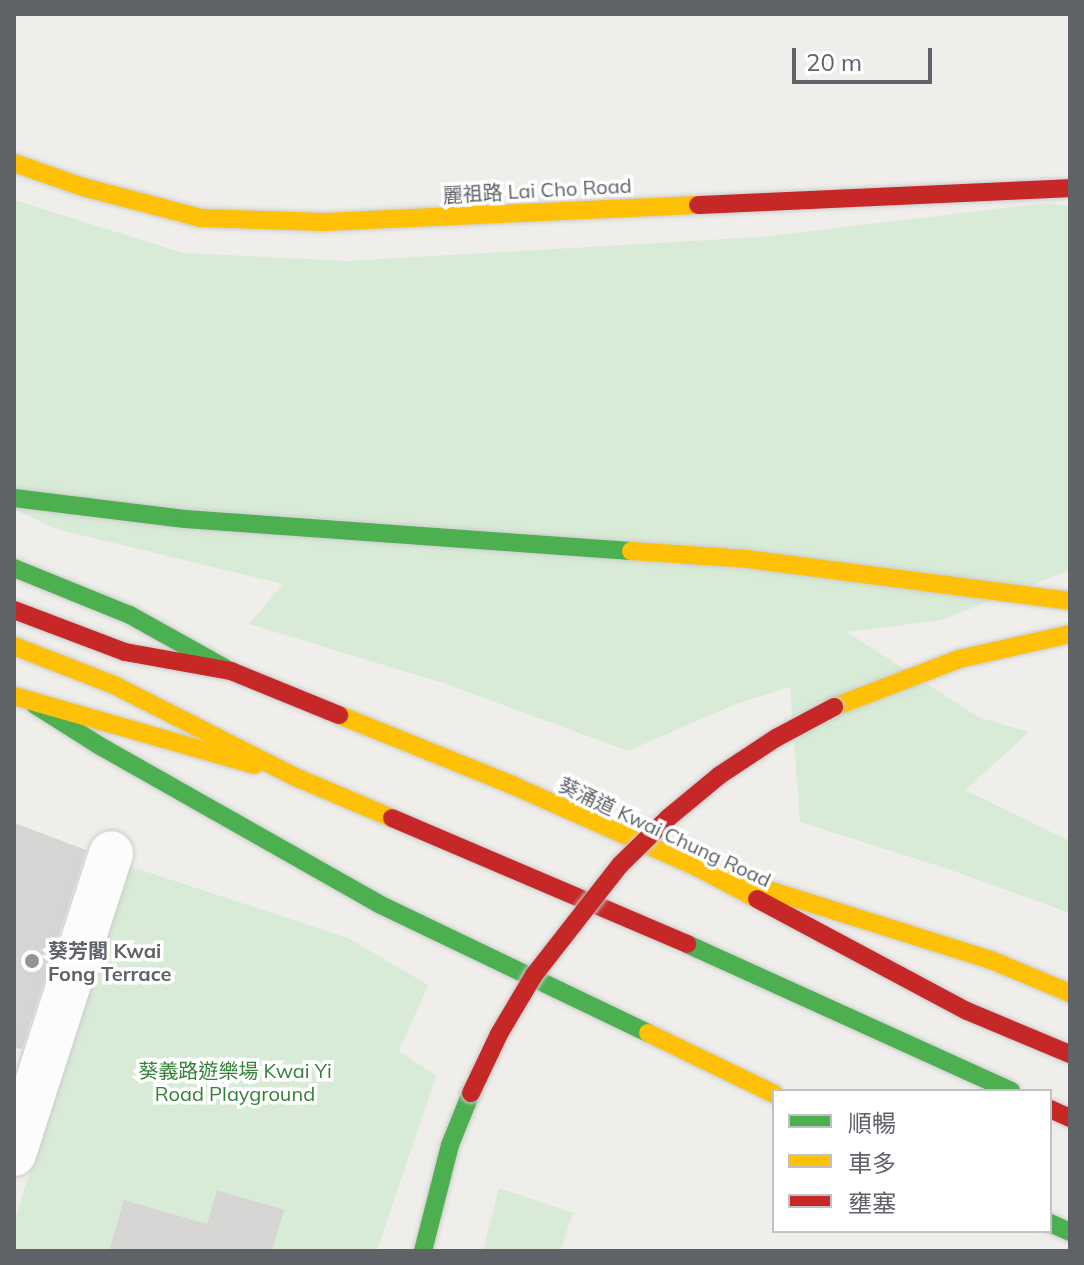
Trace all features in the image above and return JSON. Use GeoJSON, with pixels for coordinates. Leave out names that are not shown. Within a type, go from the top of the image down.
{"type":"FeatureCollection","features":[{"type":"Feature","properties":{"kind":"main road","name":"麗祖路 Lai Cho Road"},"geometry":{"type":"LineString","coordinates":[[14,163],[83,187],[201,218],[323,222],[1070,188]]}},
{"type":"Feature","properties":{"kind":"main road"},"geometry":{"type":"LineString","coordinates":[[14,498],[185,519],[747,559],[1070,601]]}},
{"type":"Feature","properties":{"kind":"main road","name":"葵涌道 Kwai Chung Road"},"geometry":{"type":"LineString","coordinates":[[14,568],[130,615],[231,671],[512,785],[699,868],[967,1011],[1070,1054]]}},
{"type":"Feature","properties":{"kind":"main road","name":"葵涌道 Kwai Chung Road"},"geometry":{"type":"LineString","coordinates":[[14,610],[125,652],[231,671]]}},
{"type":"Feature","properties":{"kind":"main road"},"geometry":{"type":"LineString","coordinates":[[423,1251],[438,1185],[471,1093],[499,1034],[534,975],[620,865],[668,818],[720,775],[776,738],[834,707],[959,659],[1070,634]]}},
{"type":"Feature","properties":{"kind":"main road"},"geometry":{"type":"LineString","coordinates":[[14,646],[114,685],[208,730],[293,776],[689,945],[1007,1089]]}},
{"type":"Feature","properties":{"kind":"main road"},"geometry":{"type":"LineString","coordinates":[[14,696],[35,705],[293,776]]}},
{"type":"Feature","properties":{"kind":"main road"},"geometry":{"type":"LineString","coordinates":[[35,705],[100,746],[381,905],[772,1093]]}},
{"type":"Feature","properties":{"kind":"main road"},"geometry":{"type":"LineString","coordinates":[[699,868],[991,960],[1070,993]]}},
{"type":"Feature","properties":{"kind":"street"},"geometry":{"type":"LineString","coordinates":[[14,1154],[111,853]]}},
{"type":"Feature","properties":{"kind":"green space"},"geometry":{"type":"Polygon","coordinates":[[[14,200],[183,253],[347,261],[760,237],[1047,203],[1070,206],[1070,570],[941,620],[847,632],[978,717],[1029,732],[965,790],[1070,841],[1070,913],[948,869],[800,822],[790,687],[736,704],[628,751],[446,684],[249,624],[283,584],[56,529],[14,509],[14,200]]]}},
{"type":"Feature","properties":{"kind":"green space","name":"葵義路遊樂場 Kwai Yi Road Playground"},"geometry":{"type":"Polygon","coordinates":[[[129,866],[348,938],[428,985],[399,1051],[436,1076],[377,1251],[14,1251],[14,1222],[129,866]]]}},
{"type":"Feature","properties":{"kind":"green space"},"geometry":{"type":"Polygon","coordinates":[[[499,1188],[573,1213],[560,1251],[483,1251],[499,1188]]]}},
{"type":"Feature","properties":{"kind":"building","name":"葵芳閣 Kwai Fong Terrace"},"geometry":{"type":"Polygon","coordinates":[[[14,823],[86,850],[22,1049],[14,1048],[14,823]]]}},
{"type":"Feature","properties":{"kind":"building"},"geometry":{"type":"Polygon","coordinates":[[[217,1190],[284,1210],[272,1251],[109,1251],[124,1200],[207,1224],[217,1190]]]}},
{"type":"Feature","properties":{"kind":"traffic: fast"},"geometry":{"type":"LineString","coordinates":[[14,498],[185,519],[631,551]]}},
{"type":"Feature","properties":{"kind":"traffic: fast"},"geometry":{"type":"LineString","coordinates":[[14,568],[130,615],[225,668]]}},
{"type":"Feature","properties":{"kind":"traffic: fast"},"geometry":{"type":"LineString","coordinates":[[35,705],[100,746],[381,905],[648,1033]]}},
{"type":"Feature","properties":{"kind":"traffic: fast"},"geometry":{"type":"LineString","coordinates":[[687,944],[1007,1089]]}},
{"type":"Feature","properties":{"kind":"traffic: fast"},"geometry":{"type":"LineString","coordinates":[[423,1251],[450,1145],[471,1093]]}},
{"type":"Feature","properties":{"kind":"traffic: fast"},"geometry":{"type":"LineString","coordinates":[[1052,1224],[1070,1232]]}},
{"type":"Feature","properties":{"kind":"traffic: slow"},"geometry":{"type":"LineString","coordinates":[[14,163],[83,187],[201,218],[323,222],[698,205]]}},
{"type":"Feature","properties":{"kind":"traffic: slow"},"geometry":{"type":"LineString","coordinates":[[631,551],[747,559],[1070,601]]}},
{"type":"Feature","properties":{"kind":"traffic: slow"},"geometry":{"type":"LineString","coordinates":[[834,707],[959,659],[1070,634]]}},
{"type":"Feature","properties":{"kind":"traffic: slow"},"geometry":{"type":"LineString","coordinates":[[14,646],[114,685],[293,776],[392,818]]}},
{"type":"Feature","properties":{"kind":"traffic: slow"},"geometry":{"type":"LineString","coordinates":[[14,696],[254,765]]}},
{"type":"Feature","properties":{"kind":"traffic: slow"},"geometry":{"type":"LineString","coordinates":[[339,715],[512,785],[699,868],[757,899]]}},
{"type":"Feature","properties":{"kind":"traffic: slow"},"geometry":{"type":"LineString","coordinates":[[699,868],[991,960],[1070,993]]}},
{"type":"Feature","properties":{"kind":"traffic: slow"},"geometry":{"type":"LineString","coordinates":[[648,1033],[772,1093]]}},
{"type":"Feature","properties":{"kind":"traffic: jam"},"geometry":{"type":"LineString","coordinates":[[698,205],[1070,188]]}},
{"type":"Feature","properties":{"kind":"traffic: jam"},"geometry":{"type":"LineString","coordinates":[[14,610],[125,652],[231,671],[339,715]]}},
{"type":"Feature","properties":{"kind":"traffic: jam"},"geometry":{"type":"LineString","coordinates":[[471,1093],[499,1034],[534,975],[620,865],[668,818],[720,775],[776,738],[834,707]]}},
{"type":"Feature","properties":{"kind":"traffic: jam"},"geometry":{"type":"LineString","coordinates":[[392,818],[687,944]]}},
{"type":"Feature","properties":{"kind":"traffic: jam"},"geometry":{"type":"LineString","coordinates":[[757,899],[967,1011],[1070,1054]]}},
{"type":"Feature","properties":{"kind":"traffic: jam"},"geometry":{"type":"LineString","coordinates":[[1052,1110],[1070,1118]]}},
{"type":"Feature","properties":{"kind":"place","name":"葵芳閣 Kwai Fong Terrace"},"geometry":{"type":"Point","coordinates":[32,961]}}]}
